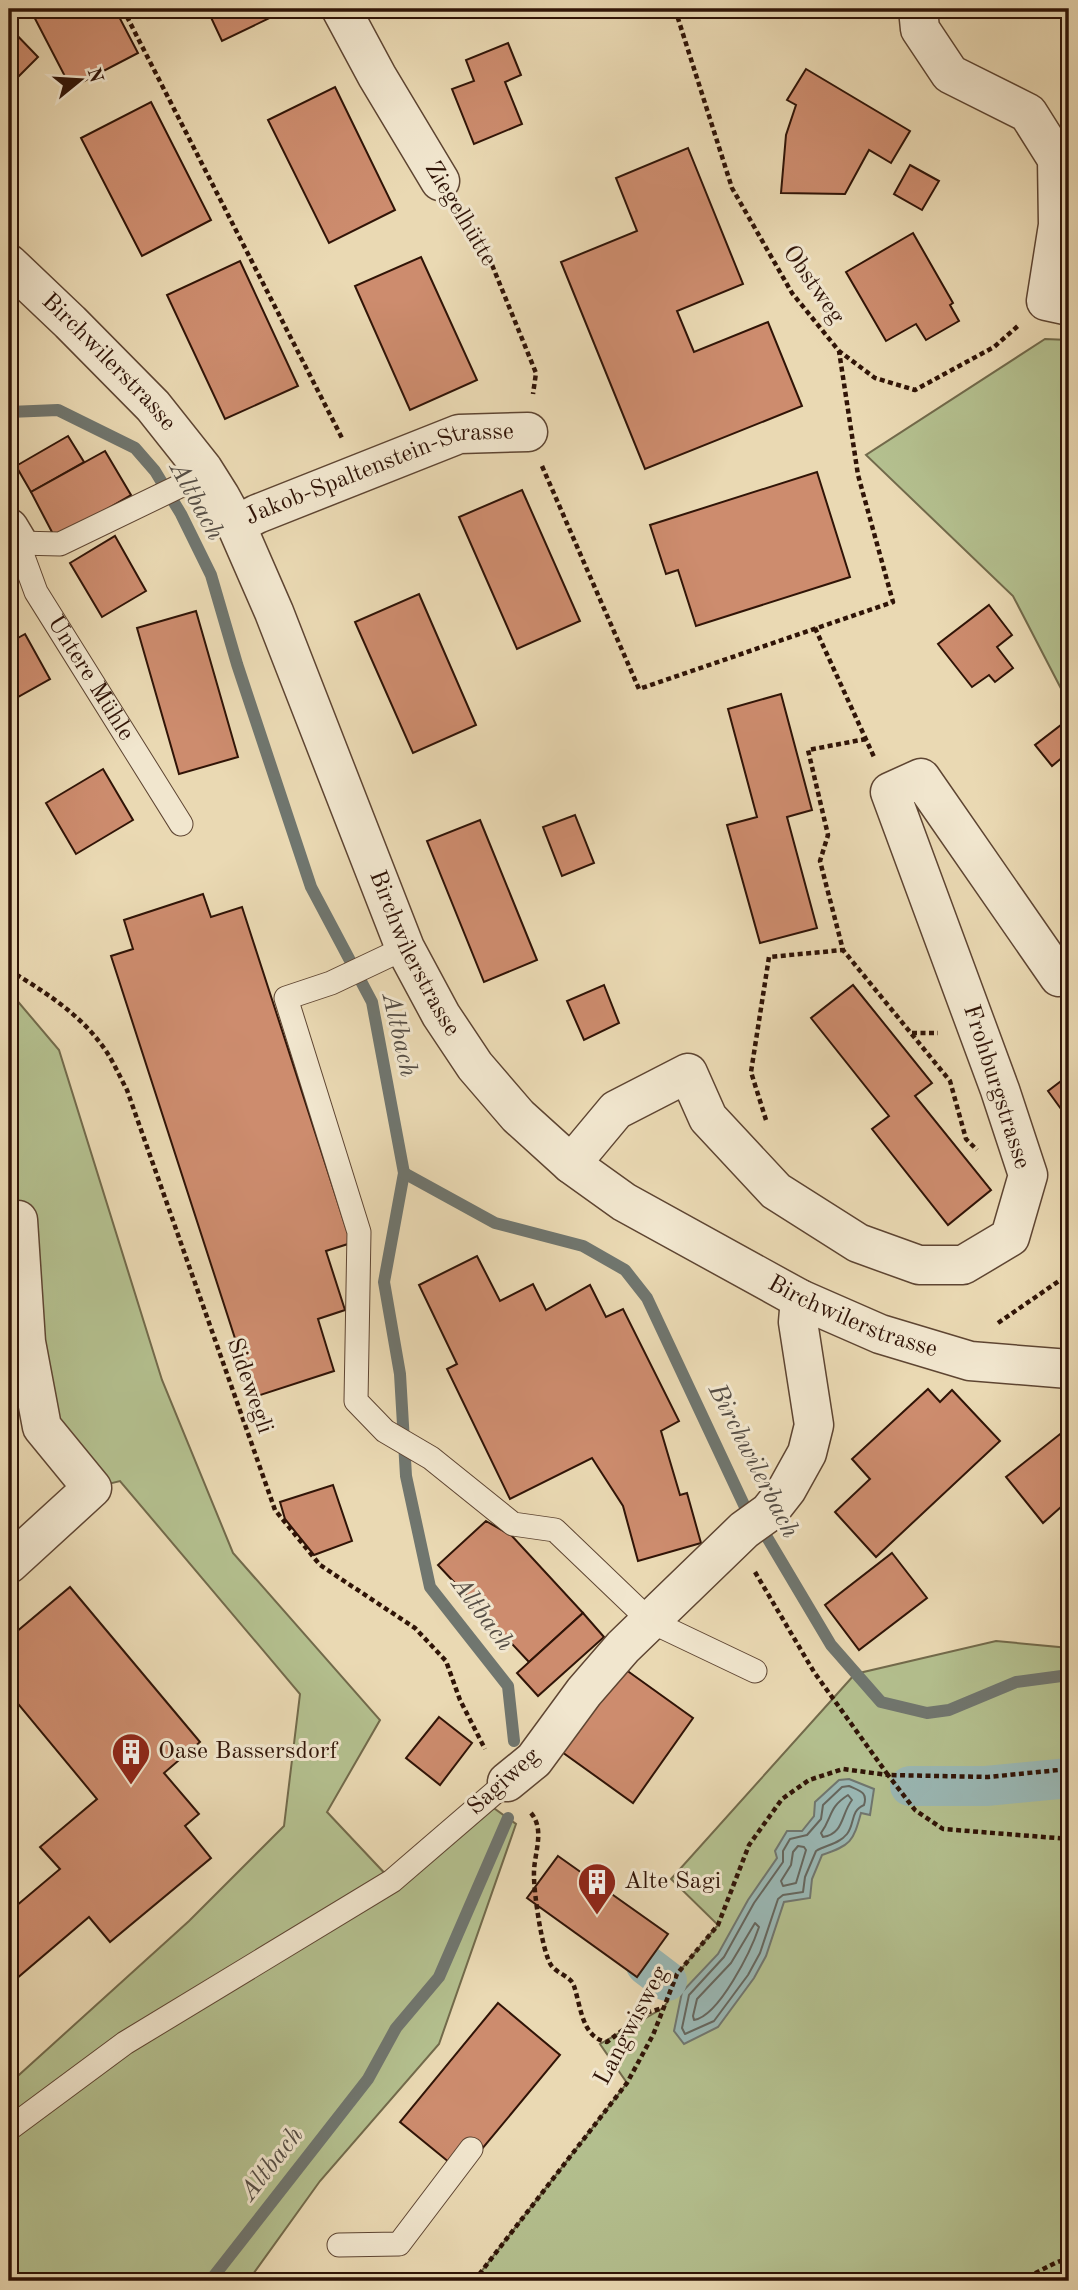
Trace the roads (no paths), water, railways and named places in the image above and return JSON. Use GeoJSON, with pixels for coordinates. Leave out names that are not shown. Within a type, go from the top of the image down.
{"type":"FeatureCollection","features":[{"type":"Feature","properties":{"kind":"street","name":"Ziegelhütte"},"geometry":{"type":"LineString","coordinates":[[341,9],[377,76],[440,181]]}},
{"type":"Feature","properties":{"kind":"street"},"geometry":{"type":"LineString","coordinates":[[918,9],[920,29],[950,74],[1028,113],[1057,159],[1058,304]]}},
{"type":"Feature","properties":{"kind":"street","name":"Birchwilerstrasse"},"geometry":{"type":"LineString","coordinates":[[9,264],[70,321],[153,406],[192,477],[236,525],[274,612],[392,955],[441,1015],[475,1066],[518,1116],[571,1164],[624,1202],[800,1300],[880,1334],[970,1361],[1069,1369]]}},
{"type":"Feature","properties":{"kind":"street","name":"Jakob-Spaltenstein-Strasse"},"geometry":{"type":"LineString","coordinates":[[236,525],[257,514],[459,435],[528,432]]}},
{"type":"Feature","properties":{"kind":"street","name":"Frohburgstrasse"},"geometry":{"type":"LineString","coordinates":[[571,1164],[616,1110],[688,1073],[708,1118],[776,1191],[858,1243],[919,1265],[963,1265],[1010,1237],[1027,1175],[1024,1163],[996,1078],[890,792],[921,778],[1059,977]]}},
{"type":"Feature","properties":{"kind":"street"},"geometry":{"type":"LineString","coordinates":[[9,1564],[92,1488],[42,1427],[26,1342],[18,1220]]}},
{"type":"Feature","properties":{"kind":"street","name":"Sagiweg"},"geometry":{"type":"LineString","coordinates":[[507,1782],[534,1760],[584,1692],[624,1647],[787,1489],[807,1453],[814,1425],[798,1322],[800,1300]]}},
{"type":"Feature","properties":{"kind":"lane"},"geometry":{"type":"LineString","coordinates":[[12,540],[60,544],[192,477]]}},
{"type":"Feature","properties":{"kind":"lane","name":"Untere Mühle"},"geometry":{"type":"LineString","coordinates":[[12,540],[36,592],[181,824]]}},
{"type":"Feature","properties":{"kind":"lane"},"geometry":{"type":"LineString","coordinates":[[392,955],[331,983],[286,998],[359,1232],[356,1401],[385,1431],[431,1458],[513,1524],[555,1530],[650,1621],[755,1671]]}},
{"type":"Feature","properties":{"kind":"lane","name":"Sagiweg"},"geometry":{"type":"LineString","coordinates":[[9,2129],[125,2042],[393,1881],[507,1782]]}},
{"type":"Feature","properties":{"kind":"lane"},"geometry":{"type":"LineString","coordinates":[[339,2245],[399,2244],[471,2149]]}},
{"type":"Feature","properties":{"kind":"water"},"geometry":{"type":"Polygon","coordinates":[[[849,1779],[874,1789],[870,1815],[861,1813],[856,1830],[849,1841],[822,1855],[812,1879],[810,1898],[784,1902],[766,1956],[754,1978],[718,2027],[684,2044],[674,2031],[682,1992],[718,1954],[748,1900],[777,1858],[775,1851],[787,1831],[802,1831],[814,1816],[815,1802],[839,1780],[849,1779]]]}},
{"type":"Feature","properties":{"kind":"waterway","name":"Altbach"},"geometry":{"type":"LineString","coordinates":[[9,412],[58,410],[135,448],[155,471],[181,514],[211,575],[237,664],[311,887],[372,1002],[404,1173],[384,1282],[400,1374],[406,1476],[430,1587],[508,1686],[514,1741]]}},
{"type":"Feature","properties":{"kind":"waterway","name":"Birchwilerbach"},"geometry":{"type":"LineString","coordinates":[[404,1173],[495,1223],[583,1246],[625,1270],[647,1298],[745,1507],[768,1539],[831,1645],[881,1702],[927,1713],[949,1710],[1016,1682],[1069,1675]]}},
{"type":"Feature","properties":{"kind":"waterway"},"geometry":{"type":"LineString","coordinates":[[910,1786],[986,1786],[1069,1778]]}},
{"type":"Feature","properties":{"kind":"waterway","name":"Altbach"},"geometry":{"type":"LineString","coordinates":[[210,2281],[368,2079],[396,2028],[439,1977],[508,1818]]}},
{"type":"Feature","properties":{"kind":"waterway"},"geometry":{"type":"LineString","coordinates":[[646,1965],[667,1981]]}},
{"type":"Feature","properties":{"kind":"place","name":"Oase Bassersdorf"},"geometry":{"type":"Point","coordinates":[131,1786]}},
{"type":"Feature","properties":{"kind":"place","name":"Alte Sagi"},"geometry":{"type":"Point","coordinates":[597,1916]}}]}
